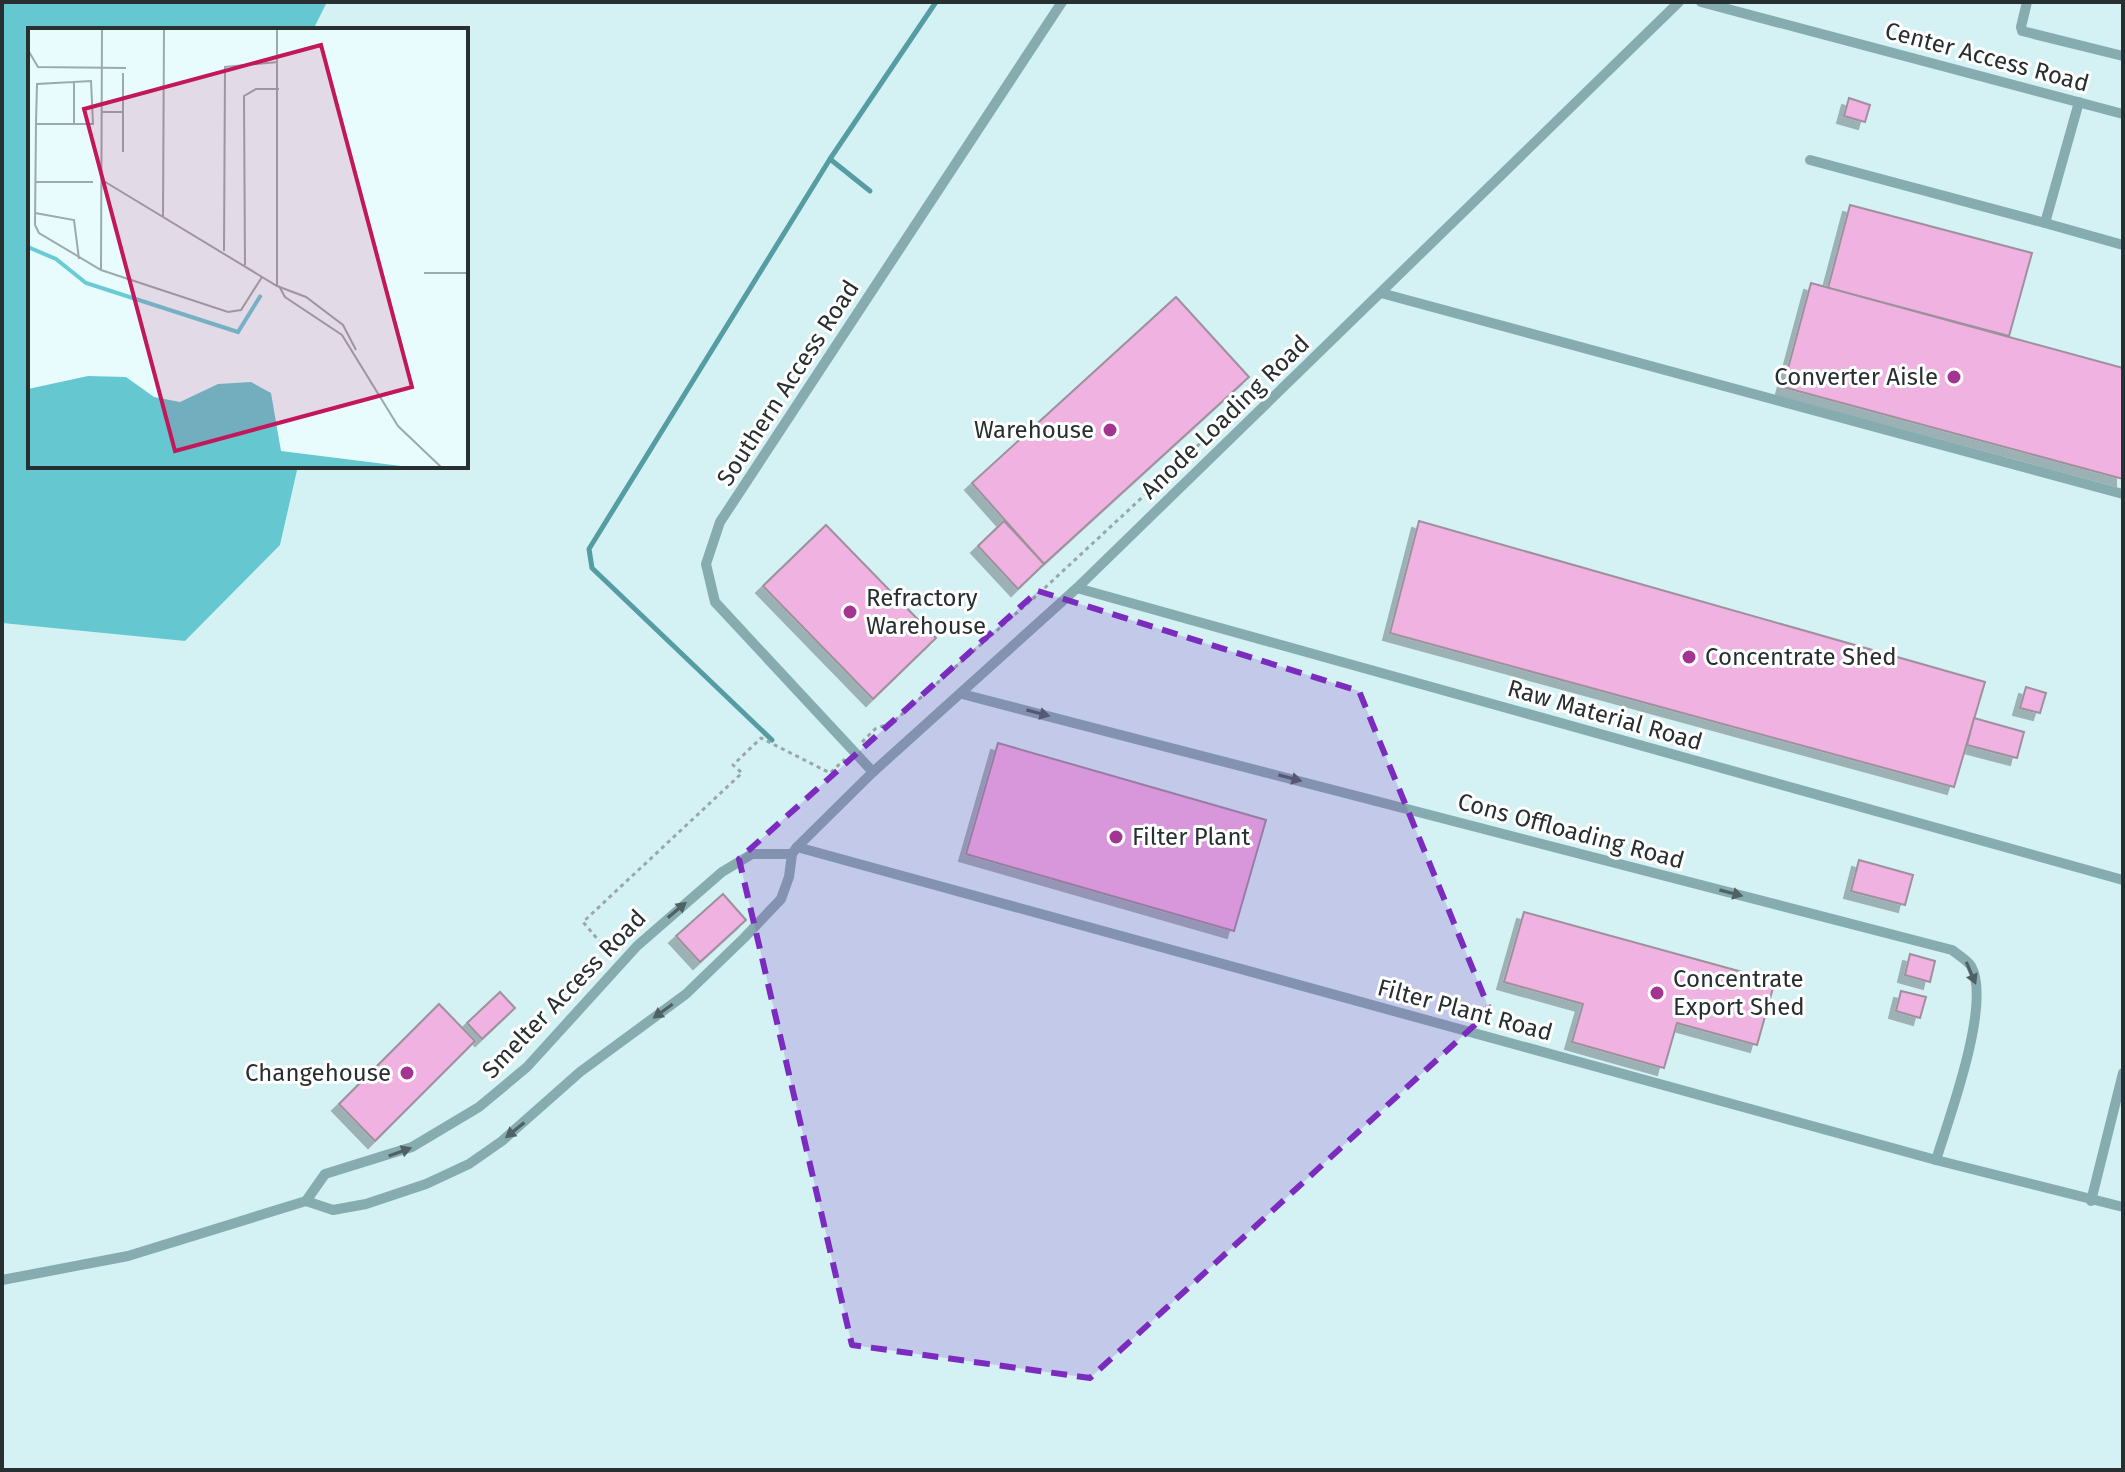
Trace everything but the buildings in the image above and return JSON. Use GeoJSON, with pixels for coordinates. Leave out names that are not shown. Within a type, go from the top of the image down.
{"type":"FeatureCollection","features":[{"type":"Feature","properties":{"kind":"lane","name":"Southern Access Road"},"geometry":{"type":"LineString","coordinates":[[873,772],[715,602],[706,564],[720,522],[1062,2]]}},
{"type":"Feature","properties":{"kind":"lane","name":"Anode Loading Road"},"geometry":{"type":"LineString","coordinates":[[795,850],[873,772],[1077,588],[1679,2]]}},
{"type":"Feature","properties":{"kind":"lane","name":"Center Access Road"},"geometry":{"type":"LineString","coordinates":[[1701,2],[2123,114]]}},
{"type":"Feature","properties":{"kind":"lane"},"geometry":{"type":"LineString","coordinates":[[2027,2],[2022,31],[2123,56]]}},
{"type":"Feature","properties":{"kind":"lane"},"geometry":{"type":"LineString","coordinates":[[2045,223],[2079,102]]}},
{"type":"Feature","properties":{"kind":"lane"},"geometry":{"type":"LineString","coordinates":[[1810,160],[2123,245]]}},
{"type":"Feature","properties":{"kind":"lane"},"geometry":{"type":"LineString","coordinates":[[1381,293],[2123,494]]}},
{"type":"Feature","properties":{"kind":"lane","name":"Raw Material Road"},"geometry":{"type":"LineString","coordinates":[[1077,588],[2123,880]]}},
{"type":"Feature","properties":{"kind":"lane","name":"Cons Offloading Road"},"geometry":{"type":"LineString","coordinates":[[962,694],[1952,950],[1970,964],[1977,985],[1974,1027],[1936,1160]]}},
{"type":"Feature","properties":{"kind":"lane"},"geometry":{"type":"LineString","coordinates":[[2,1280],[128,1256],[306,1201],[333,1210],[379,1200],[458,1169],[502,1141],[580,1072],[686,994],[781,899],[795,850]]}},
{"type":"Feature","properties":{"kind":"lane","name":"Filter Plant Road"},"geometry":{"type":"LineString","coordinates":[[795,850],[1936,1160],[2123,1207]]}},
{"type":"Feature","properties":{"kind":"lane","name":"Smelter Access Road"},"geometry":{"type":"LineString","coordinates":[[306,1201],[325,1174],[373,1162],[412,1147],[479,1107],[527,1067],[620,965],[673,913],[722,872],[752,854],[795,850]]}},
{"type":"Feature","properties":{"kind":"lane"},"geometry":{"type":"LineString","coordinates":[[2091,1201],[2123,1073]]}},
{"type":"Feature","properties":{"kind":"path"},"geometry":{"type":"LineString","coordinates":[[620,965],[583,922],[742,773],[733,765],[761,738],[830,773],[875,729],[893,722],[1036,596],[1249,399]]}},
{"type":"Feature","properties":{"kind":"highlighted area"},"geometry":{"type":"Polygon","coordinates":[[[1038,591],[1359,691],[1490,1011],[1090,1378],[852,1345],[739,859],[1038,591]]]}},
{"type":"Feature","properties":{"kind":"shaded area"},"geometry":{"type":"Polygon","coordinates":[[[2,2],[327,2],[314,28],[28,28],[28,468],[298,468],[280,545],[185,641],[2,623],[2,2]]]}},
{"type":"Feature","properties":{"kind":"shaded area"},"geometry":{"type":"Polygon","coordinates":[[[327,2],[2123,2],[2123,1470],[2,1470],[2,623],[185,641],[280,545],[298,468],[468,468],[468,28],[314,28],[327,2]]]}},
{"type":"Feature","properties":{"kind":"waterway"},"geometry":{"type":"LineString","coordinates":[[772,740],[592,568],[589,549],[830,159],[936,2]]}},
{"type":"Feature","properties":{"kind":"waterway"},"geometry":{"type":"LineString","coordinates":[[830,159],[870,191]]}},
{"type":"Feature","properties":{"kind":"place","name":"Converter Aisle"},"geometry":{"type":"Point","coordinates":[1954,377]}},
{"type":"Feature","properties":{"kind":"place","name":"Warehouse"},"geometry":{"type":"Point","coordinates":[1110,430]}},
{"type":"Feature","properties":{"kind":"place","name":"Refractory Warehouse"},"geometry":{"type":"Point","coordinates":[850,612]}},
{"type":"Feature","properties":{"kind":"place","name":"Concentrate Shed"},"geometry":{"type":"Point","coordinates":[1689,657]}},
{"type":"Feature","properties":{"kind":"place","name":"Filter Plant"},"geometry":{"type":"Point","coordinates":[1116,837]}},
{"type":"Feature","properties":{"kind":"place","name":"Concentrate Export Shed"},"geometry":{"type":"Point","coordinates":[1657,993]}},
{"type":"Feature","properties":{"kind":"place","name":"Changehouse"},"geometry":{"type":"Point","coordinates":[407,1073]}}]}
